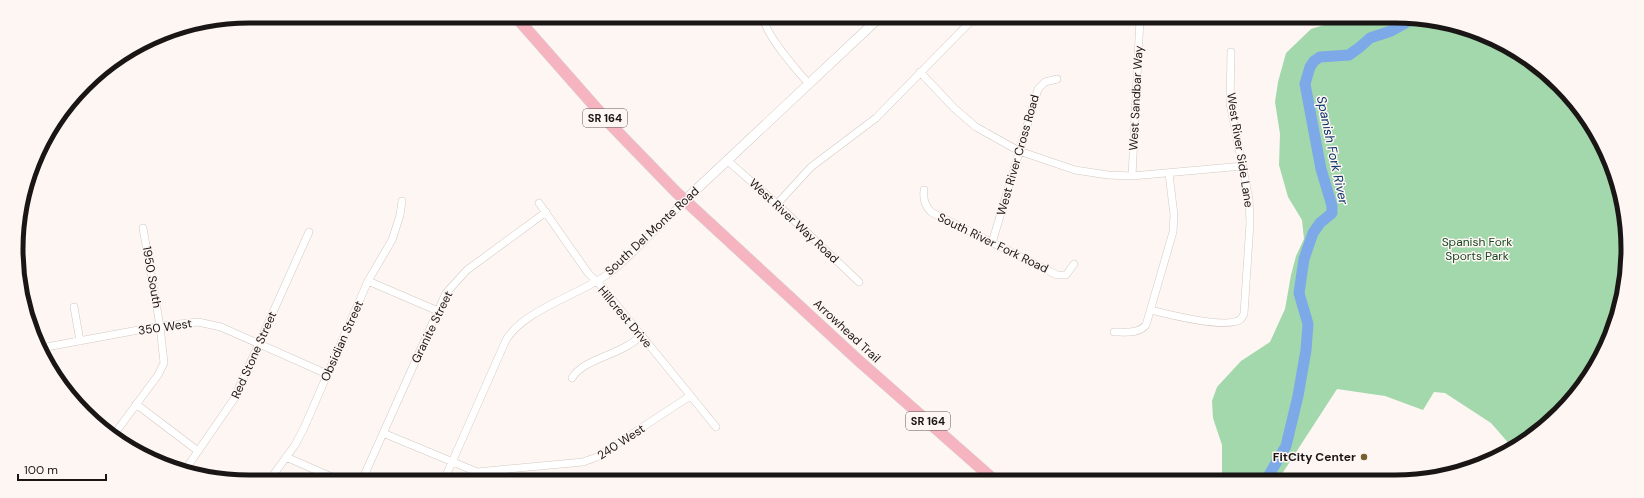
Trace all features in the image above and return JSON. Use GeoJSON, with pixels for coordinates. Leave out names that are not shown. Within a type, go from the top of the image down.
{"type":"FeatureCollection","features":[{"type":"Feature","properties":{"kind":"main road","name":"SR 164"},"geometry":{"type":"LineString","coordinates":[[521,23],[616,131],[685,200]]}},
{"type":"Feature","properties":{"kind":"main road","name":"Arrowhead Trail"},"geometry":{"type":"LineString","coordinates":[[685,200],[858,360],[988,475]]}},
{"type":"Feature","properties":{"kind":"street"},"geometry":{"type":"LineString","coordinates":[[765,23],[766,28],[794,68],[809,84]]}},
{"type":"Feature","properties":{"kind":"street","name":"South Del Monte Road"},"geometry":{"type":"LineString","coordinates":[[446,475],[506,340],[512,330],[528,318],[596,282],[624,260],[685,200],[874,23]]}},
{"type":"Feature","properties":{"kind":"street"},"geometry":{"type":"LineString","coordinates":[[777,204],[812,168],[876,118],[969,23]]}},
{"type":"Feature","properties":{"kind":"street","name":"West Sandbar Way"},"geometry":{"type":"LineString","coordinates":[[1132,176],[1140,23]]}},
{"type":"Feature","properties":{"kind":"street","name":"West River Side Lane"},"geometry":{"type":"LineString","coordinates":[[1151,310],[1202,321],[1233,322],[1240,319],[1244,314],[1250,223],[1249,199],[1230,103],[1231,52]]}},
{"type":"Feature","properties":{"kind":"street"},"geometry":{"type":"LineString","coordinates":[[920,72],[954,108],[976,127],[1019,151],[1075,170],[1108,175],[1132,176],[1169,174],[1243,166]]}},
{"type":"Feature","properties":{"kind":"street","name":"West River Cross Road"},"geometry":{"type":"LineString","coordinates":[[992,243],[1038,89],[1045,82],[1057,79]]}},
{"type":"Feature","properties":{"kind":"street","name":"West River Way Road"},"geometry":{"type":"LineString","coordinates":[[728,161],[777,204],[859,282]]}},
{"type":"Feature","properties":{"kind":"street"},"geometry":{"type":"LineString","coordinates":[[1114,332],[1135,332],[1142,330],[1146,325],[1173,232],[1174,215],[1169,174]]}},
{"type":"Feature","properties":{"kind":"street","name":"South River Fork Road"},"geometry":{"type":"LineString","coordinates":[[924,190],[923,198],[925,206],[932,212],[992,243],[1057,275],[1066,275],[1074,264]]}},
{"type":"Feature","properties":{"kind":"street","name":"Obsidian Street"},"geometry":{"type":"LineString","coordinates":[[273,475],[304,428],[368,281],[392,240],[400,215],[402,201]]}},
{"type":"Feature","properties":{"kind":"street","name":"Hillcrest Drive"},"geometry":{"type":"LineString","coordinates":[[539,203],[588,274],[602,287],[716,427]]}},
{"type":"Feature","properties":{"kind":"street","name":"Granite Street"},"geometry":{"type":"LineString","coordinates":[[364,475],[446,293],[461,275],[474,264],[546,212]]}},
{"type":"Feature","properties":{"kind":"street","name":"1950 South"},"geometry":{"type":"LineString","coordinates":[[116,432],[160,371],[164,363],[160,326],[143,228]]}},
{"type":"Feature","properties":{"kind":"street","name":"Red Stone Street"},"geometry":{"type":"LineString","coordinates":[[188,466],[234,399],[309,232]]}},
{"type":"Feature","properties":{"kind":"street"},"geometry":{"type":"LineString","coordinates":[[368,281],[438,311]]}},
{"type":"Feature","properties":{"kind":"street"},"geometry":{"type":"LineString","coordinates":[[74,307],[80,341]]}},
{"type":"Feature","properties":{"kind":"street","name":"350 West"},"geometry":{"type":"LineString","coordinates":[[45,347],[160,326],[191,322],[204,323],[221,327],[327,374]]}},
{"type":"Feature","properties":{"kind":"street"},"geometry":{"type":"LineString","coordinates":[[572,378],[580,369],[631,345],[641,336]]}},
{"type":"Feature","properties":{"kind":"street","name":"240 West"},"geometry":{"type":"LineString","coordinates":[[384,433],[452,463],[481,473],[587,462],[690,396]]}},
{"type":"Feature","properties":{"kind":"street"},"geometry":{"type":"LineString","coordinates":[[136,404],[198,451]]}},
{"type":"Feature","properties":{"kind":"street"},"geometry":{"type":"LineString","coordinates":[[286,457],[327,475]]}},
{"type":"Feature","properties":{"kind":"green space","name":"Spanish Fork Sports Park"},"geometry":{"type":"Polygon","coordinates":[[[1330,23],[1410,23],[1439,27],[1481,40],[1521,61],[1555,89],[1583,123],[1598,149],[1609,176],[1617,205],[1621,234],[1621,264],[1617,293],[1609,322],[1591,362],[1574,387],[1544,419],[1509,444],[1491,423],[1445,393],[1434,392],[1423,410],[1385,396],[1337,389],[1281,475],[1221,475],[1222,445],[1213,418],[1212,401],[1217,387],[1241,361],[1270,342],[1285,309],[1296,256],[1304,239],[1302,220],[1288,197],[1279,165],[1280,134],[1275,102],[1278,82],[1286,53],[1311,29],[1330,23]]]}},
{"type":"Feature","properties":{"kind":"waterway","name":"Spanish Fork River"},"geometry":{"type":"LineString","coordinates":[[1269,475],[1286,446],[1298,396],[1306,350],[1308,324],[1299,293],[1304,259],[1313,233],[1320,223],[1332,213],[1332,206],[1321,169],[1305,84],[1310,67],[1314,61],[1320,57],[1349,55],[1370,38],[1391,31],[1406,23]]}},
{"type":"Feature","properties":{"kind":"place","name":"FitCity Center"},"geometry":{"type":"Point","coordinates":[1364,457]}}]}
